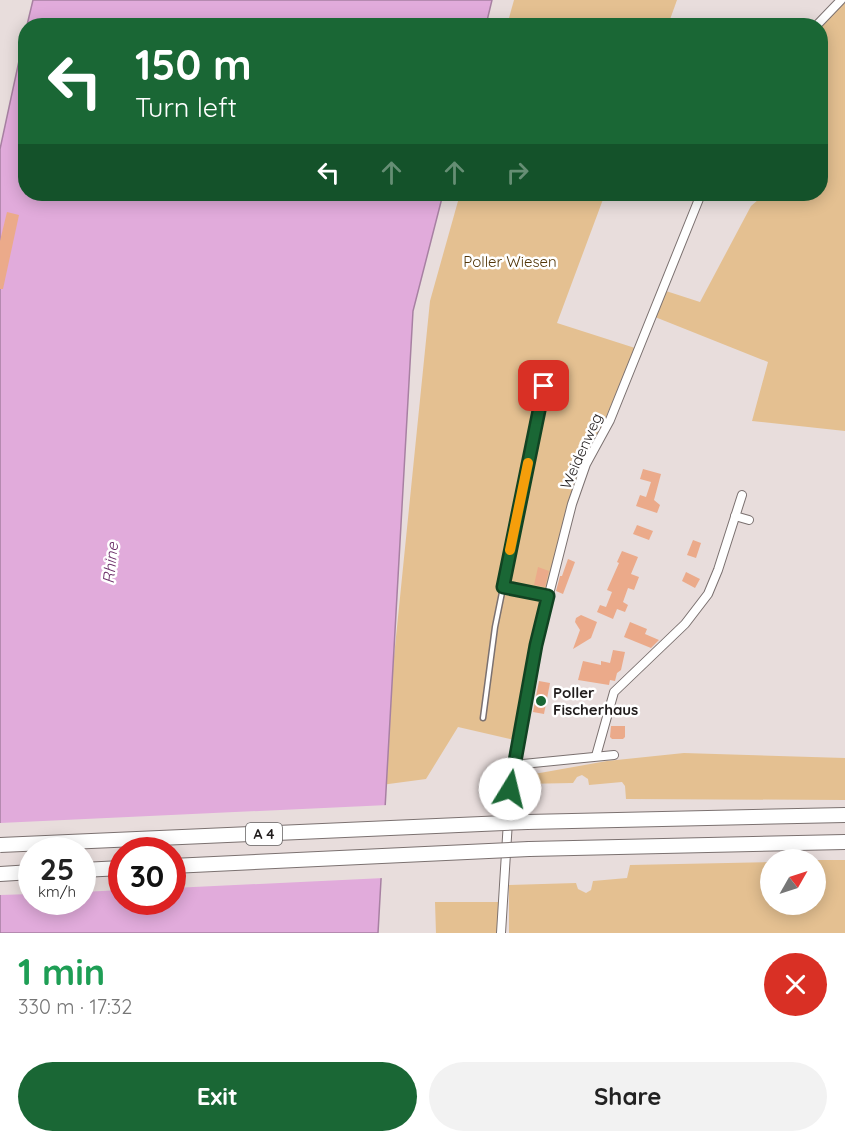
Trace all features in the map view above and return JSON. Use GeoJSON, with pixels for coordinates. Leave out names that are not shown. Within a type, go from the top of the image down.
{"type":"FeatureCollection","features":[{"type":"Feature","properties":{"kind":"highway","name":"A 4"},"geometry":{"type":"LineString","coordinates":[[0,845],[528,822],[845,815]]}},
{"type":"Feature","properties":{"kind":"highway","name":"A 4"},"geometry":{"type":"LineString","coordinates":[[186,865],[529,849],[845,842]]}},
{"type":"Feature","properties":{"kind":"highway"},"geometry":{"type":"LineString","coordinates":[[0,874],[18,873]]}},
{"type":"Feature","properties":{"kind":"street"},"geometry":{"type":"LineString","coordinates":[[824,18],[841,0]]}},
{"type":"Feature","properties":{"kind":"street","name":"Weidenweg"},"geometry":{"type":"LineString","coordinates":[[501,933],[513,765],[536,645],[562,535],[586,464],[610,420],[698,201]]}},
{"type":"Feature","properties":{"kind":"street"},"geometry":{"type":"LineString","coordinates":[[596,756],[612,697],[685,624],[708,594],[742,495]]}},
{"type":"Feature","properties":{"kind":"street"},"geometry":{"type":"LineString","coordinates":[[735,516],[749,520]]}},
{"type":"Feature","properties":{"kind":"street"},"geometry":{"type":"LineString","coordinates":[[513,765],[614,755]]}},
{"type":"Feature","properties":{"kind":"lane"},"geometry":{"type":"LineString","coordinates":[[483,718],[489,665],[503,587],[544,386]]}},
{"type":"Feature","properties":{"kind":"lane"},"geometry":{"type":"LineString","coordinates":[[503,587],[548,596]]}},
{"type":"Feature","properties":{"kind":"green space"},"geometry":{"type":"Polygon","coordinates":[[[514,0],[677,0],[671,18],[509,18],[514,0]]]}},
{"type":"Feature","properties":{"kind":"green space"},"geometry":{"type":"Polygon","coordinates":[[[845,1],[845,431],[752,421],[768,362],[655,317],[666,291],[700,302],[751,206],[757,201],[828,201],[828,19],[845,1]]]}},
{"type":"Feature","properties":{"kind":"green space","name":"Poller Wiesen"},"geometry":{"type":"Polygon","coordinates":[[[458,201],[602,201],[557,323],[635,348],[566,512],[532,642],[514,740],[458,727],[426,779],[381,785],[430,301],[458,201]]]}},
{"type":"Feature","properties":{"kind":"green space"},"geometry":{"type":"Polygon","coordinates":[[[684,753],[845,758],[845,800],[626,799],[625,786],[622,782],[589,785],[588,779],[582,775],[577,777],[573,783],[522,784],[523,776],[607,761],[684,753]]]}},
{"type":"Feature","properties":{"kind":"green space"},"geometry":{"type":"Polygon","coordinates":[[[826,860],[845,860],[845,933],[509,933],[509,885],[576,883],[578,889],[586,893],[591,890],[593,881],[627,878],[630,865],[760,862],[760,915],[826,915],[826,860]]]}},
{"type":"Feature","properties":{"kind":"green space"},"geometry":{"type":"Polygon","coordinates":[[[435,902],[498,902],[498,933],[436,933],[435,902]]]}},
{"type":"Feature","properties":{"kind":"water"},"geometry":{"type":"Polygon","coordinates":[[[33,0],[492,0],[488,18],[29,18],[33,0]]]}},
{"type":"Feature","properties":{"kind":"water","name":"Rhine"},"geometry":{"type":"Polygon","coordinates":[[[18,65],[18,201],[441,201],[413,311],[378,933],[0,933],[0,149],[18,65]]]}},
{"type":"Feature","properties":{"kind":"pier"},"geometry":{"type":"Polygon","coordinates":[[[388,805],[384,878],[186,887],[186,837],[108,837],[108,891],[96,891],[96,837],[18,837],[18,894],[0,895],[0,823],[388,805]]]}},
{"type":"Feature","properties":{"kind":"building"},"geometry":{"type":"Polygon","coordinates":[[[7,212],[19,215],[3,289],[0,289],[0,241],[7,212]]]}},
{"type":"Feature","properties":{"kind":"building"},"geometry":{"type":"Polygon","coordinates":[[[643,469],[661,474],[654,500],[660,505],[657,513],[636,506],[640,495],[646,497],[651,482],[640,479],[643,469]]]}},
{"type":"Feature","properties":{"kind":"building"},"geometry":{"type":"Polygon","coordinates":[[[637,525],[653,531],[649,540],[633,534],[637,525]]]}},
{"type":"Feature","properties":{"kind":"building"},"geometry":{"type":"Polygon","coordinates":[[[693,540],[701,543],[696,558],[687,555],[693,540]]]}},
{"type":"Feature","properties":{"kind":"building"},"geometry":{"type":"Polygon","coordinates":[[[622,551],[638,557],[631,574],[639,577],[634,590],[628,588],[623,602],[628,605],[625,612],[617,609],[613,619],[597,612],[600,605],[606,607],[612,592],[607,590],[622,551]]]}},
{"type":"Feature","properties":{"kind":"building"},"geometry":{"type":"Polygon","coordinates":[[[568,559],[575,562],[563,594],[556,591],[568,559]]]}},
{"type":"Feature","properties":{"kind":"building"},"geometry":{"type":"Polygon","coordinates":[[[538,567],[549,571],[545,587],[534,585],[538,567]]]}},
{"type":"Feature","properties":{"kind":"building"},"geometry":{"type":"Polygon","coordinates":[[[686,572],[700,579],[695,588],[682,581],[686,572]]]}},
{"type":"Feature","properties":{"kind":"building"},"geometry":{"type":"Polygon","coordinates":[[[581,615],[597,622],[591,638],[573,649],[580,630],[575,622],[576,618],[581,615]]]}},
{"type":"Feature","properties":{"kind":"building"},"geometry":{"type":"Polygon","coordinates":[[[630,622],[647,629],[645,634],[659,640],[651,648],[624,637],[630,622]]]}},
{"type":"Feature","properties":{"kind":"building"},"geometry":{"type":"Polygon","coordinates":[[[613,650],[625,652],[621,670],[617,673],[615,681],[610,680],[609,685],[578,680],[583,661],[601,665],[601,661],[610,663],[613,650]]]}},
{"type":"Feature","properties":{"kind":"building","name":"Poller Fischerhaus"},"geometry":{"type":"Polygon","coordinates":[[[539,681],[550,683],[544,714],[533,712],[539,681]]]}},
{"type":"Feature","properties":{"kind":"building"},"geometry":{"type":"Polygon","coordinates":[[[611,726],[625,726],[625,737],[612,739],[610,737],[611,726]]]}},
{"type":"Feature","properties":{"kind":"slow traffic"},"geometry":{"type":"LineString","coordinates":[[510,550],[528,463]]}},
{"type":"Feature","properties":{"kind":"place","name":"Poller Fischerhaus"},"geometry":{"type":"Point","coordinates":[541,701]}},
{"type":"Feature","properties":{"kind":"route"},"geometry":{"type":"LineString","coordinates":[[510,789],[536,645],[548,596],[503,587],[544,386]]}}]}
